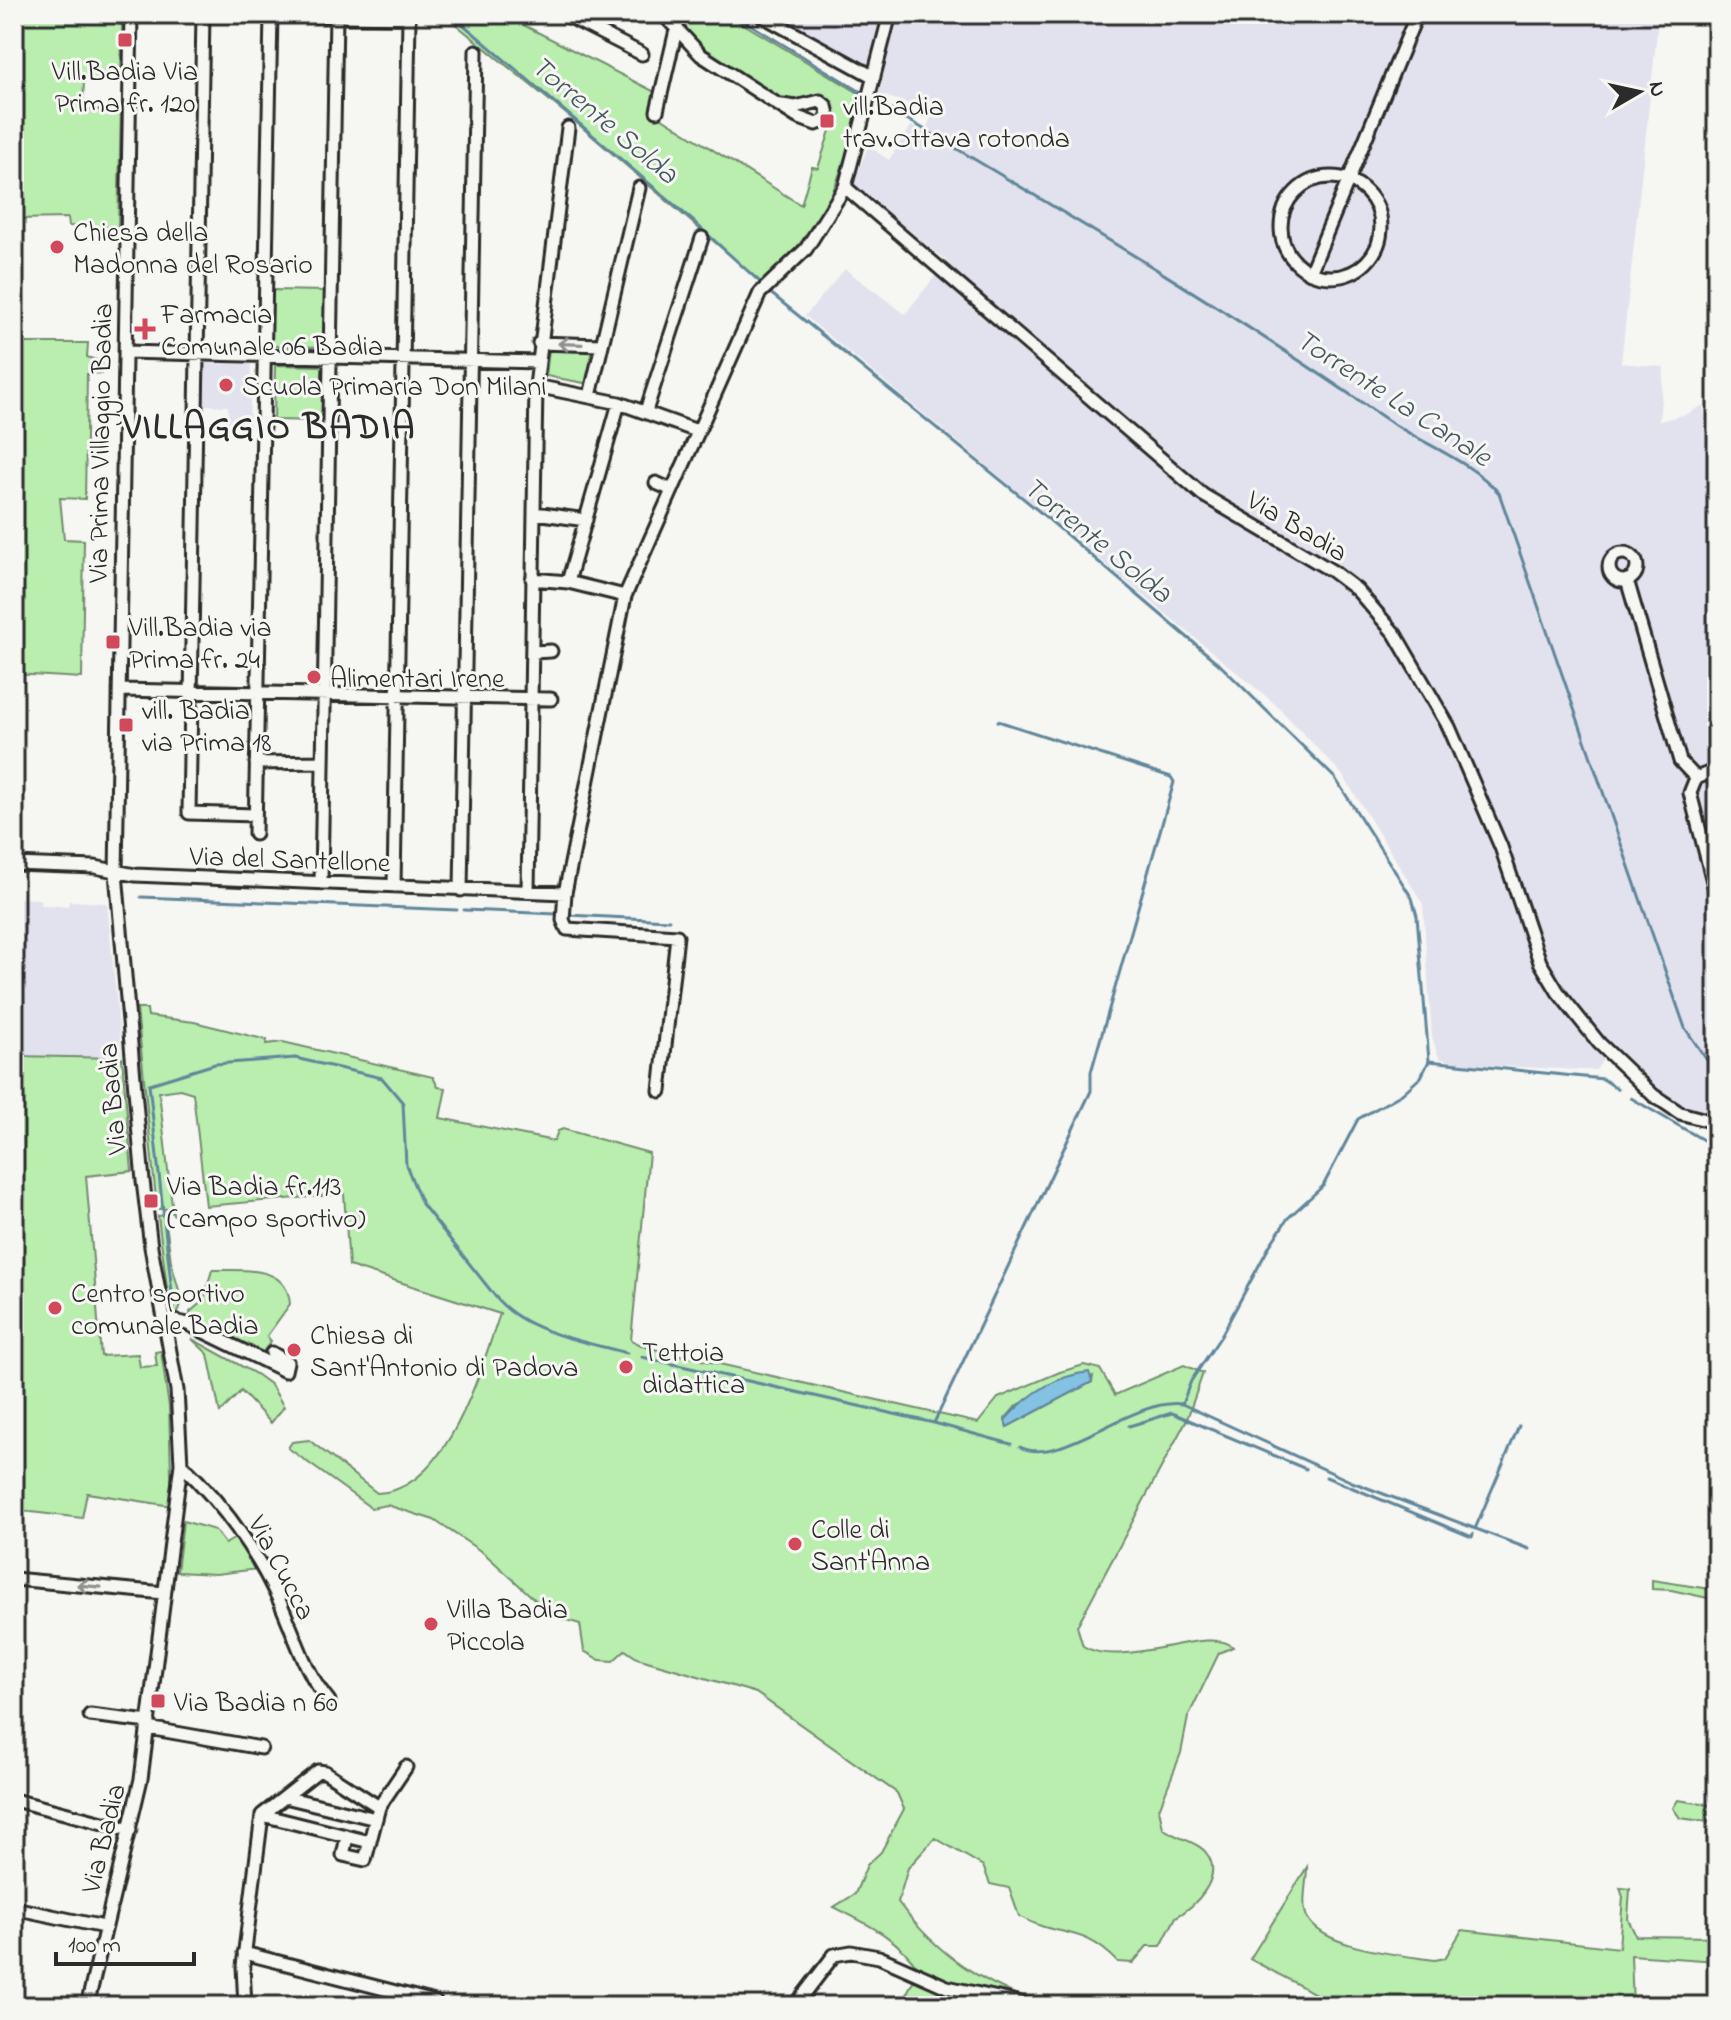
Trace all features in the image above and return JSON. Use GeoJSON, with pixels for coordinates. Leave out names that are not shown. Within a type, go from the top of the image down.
{"type":"FeatureCollection","features":[{"type":"Feature","properties":{"kind":"street"},"geometry":{"type":"LineString","coordinates":[[113,14],[131,16]]}},
{"type":"Feature","properties":{"kind":"street"},"geometry":{"type":"LineString","coordinates":[[185,14],[409,17],[394,886]]}},
{"type":"Feature","properties":{"kind":"street"},"geometry":{"type":"LineString","coordinates":[[203,14],[189,813],[255,815]]}},
{"type":"Feature","properties":{"kind":"street"},"geometry":{"type":"LineString","coordinates":[[564,14],[583,19],[642,54]]}},
{"type":"Feature","properties":{"kind":"street"},"geometry":{"type":"LineString","coordinates":[[663,14],[701,55],[782,105],[808,121],[820,124],[827,118],[828,110],[820,101],[782,105]]}},
{"type":"Feature","properties":{"kind":"street"},"geometry":{"type":"LineString","coordinates":[[660,1091],[677,936],[567,929],[563,920],[565,893],[625,596],[760,293],[806,249],[845,187],[890,14]]}},
{"type":"Feature","properties":{"kind":"street"},"geometry":{"type":"LineString","coordinates":[[1310,273],[1417,14]]}},
{"type":"Feature","properties":{"kind":"street"},"geometry":{"type":"LineString","coordinates":[[255,834],[271,15]]}},
{"type":"Feature","properties":{"kind":"street"},"geometry":{"type":"LineString","coordinates":[[321,883],[336,15]]}},
{"type":"Feature","properties":{"kind":"street","name":"Via Prima Villaggio Badia"},"geometry":{"type":"LineString","coordinates":[[116,873],[131,16]]}},
{"type":"Feature","properties":{"kind":"street"},"geometry":{"type":"LineString","coordinates":[[766,16],[870,88]]}},
{"type":"Feature","properties":{"kind":"street"},"geometry":{"type":"LineString","coordinates":[[657,111],[677,26]]}},
{"type":"Feature","properties":{"kind":"street"},"geometry":{"type":"LineString","coordinates":[[461,890],[476,51]]}},
{"type":"Feature","properties":{"kind":"street"},"geometry":{"type":"LineString","coordinates":[[808,103],[804,111],[808,121]]}},
{"type":"Feature","properties":{"kind":"street"},"geometry":{"type":"LineString","coordinates":[[528,891],[536,386],[568,128]]}},
{"type":"Feature","properties":{"kind":"street"},"geometry":{"type":"LineString","coordinates":[[1333,176],[1350,180],[1374,200],[1381,231],[1377,247],[1362,266],[1341,277],[1310,273],[1295,264],[1285,249],[1280,233],[1281,215],[1288,199],[1300,186],[1315,178],[1333,176]]}},
{"type":"Feature","properties":{"kind":"street","name":"Via Badia"},"geometry":{"type":"LineString","coordinates":[[845,187],[1203,495],[1332,571],[1357,590],[1395,634],[1449,727],[1501,847],[1540,962],[1558,992],[1599,1043],[1653,1095],[1680,1113],[1717,1123]]}},
{"type":"Feature","properties":{"kind":"street"},"geometry":{"type":"LineString","coordinates":[[590,396],[639,188]]}},
{"type":"Feature","properties":{"kind":"street"},"geometry":{"type":"LineString","coordinates":[[646,411],[702,238]]}},
{"type":"Feature","properties":{"kind":"street"},"geometry":{"type":"LineString","coordinates":[[539,343],[601,345]]}},
{"type":"Feature","properties":{"kind":"street"},"geometry":{"type":"LineString","coordinates":[[125,352],[538,362]]}},
{"type":"Feature","properties":{"kind":"street"},"geometry":{"type":"LineString","coordinates":[[536,386],[619,403],[697,431]]}},
{"type":"Feature","properties":{"kind":"street"},"geometry":{"type":"LineString","coordinates":[[568,582],[619,403]]}},
{"type":"Feature","properties":{"kind":"street"},"geometry":{"type":"LineString","coordinates":[[656,483],[672,490]]}},
{"type":"Feature","properties":{"kind":"street"},"geometry":{"type":"LineString","coordinates":[[535,513],[586,520]]}},
{"type":"Feature","properties":{"kind":"street"},"geometry":{"type":"LineString","coordinates":[[532,579],[568,582],[625,596]]}},
{"type":"Feature","properties":{"kind":"street"},"geometry":{"type":"LineString","coordinates":[[1627,580],[1680,761],[1696,778]]}},
{"type":"Feature","properties":{"kind":"street"},"geometry":{"type":"LineString","coordinates":[[533,652],[551,651]]}},
{"type":"Feature","properties":{"kind":"street"},"geometry":{"type":"LineString","coordinates":[[119,690],[551,699]]}},
{"type":"Feature","properties":{"kind":"street"},"geometry":{"type":"LineString","coordinates":[[256,763],[323,762]]}},
{"type":"Feature","properties":{"kind":"street"},"geometry":{"type":"LineString","coordinates":[[1717,770],[1696,778],[1690,793],[1717,897]]}},
{"type":"Feature","properties":{"kind":"street","name":"Via del Santellone"},"geometry":{"type":"LineString","coordinates":[[14,864],[95,867],[116,873],[565,893]]}},
{"type":"Feature","properties":{"kind":"street","name":"Via Badia"},"geometry":{"type":"LineString","coordinates":[[87,2006],[130,1830],[148,1725],[181,1464],[177,1390],[143,1181],[116,873]]}},
{"type":"Feature","properties":{"kind":"street"},"geometry":{"type":"LineString","coordinates":[[164,1319],[188,1324],[285,1371],[287,1362],[272,1353]]}},
{"type":"Feature","properties":{"kind":"street","name":"Via Cucca"},"geometry":{"type":"LineString","coordinates":[[181,1464],[236,1525],[270,1581],[310,1672],[329,1701]]}},
{"type":"Feature","properties":{"kind":"street"},"geometry":{"type":"LineString","coordinates":[[14,1579],[164,1593]]}},
{"type":"Feature","properties":{"kind":"street"},"geometry":{"type":"LineString","coordinates":[[90,1715],[261,1748]]}},
{"type":"Feature","properties":{"kind":"street"},"geometry":{"type":"LineString","coordinates":[[347,1837],[343,1855],[365,1860],[378,1813],[406,1767]]}},
{"type":"Feature","properties":{"kind":"street"},"geometry":{"type":"LineString","coordinates":[[245,2006],[244,1953],[262,1815],[318,1771],[325,1772],[378,1813]]}},
{"type":"Feature","properties":{"kind":"street"},"geometry":{"type":"LineString","coordinates":[[285,1797],[378,1813]]}},
{"type":"Feature","properties":{"kind":"street"},"geometry":{"type":"LineString","coordinates":[[14,1800],[130,1830]]}},
{"type":"Feature","properties":{"kind":"street"},"geometry":{"type":"LineString","coordinates":[[262,1815],[370,1842]]}},
{"type":"Feature","properties":{"kind":"street"},"geometry":{"type":"LineString","coordinates":[[14,1908],[104,1927]]}},
{"type":"Feature","properties":{"kind":"street"},"geometry":{"type":"LineString","coordinates":[[795,2006],[834,1955],[851,1952],[879,1957],[957,1990],[1035,2006]]}},
{"type":"Feature","properties":{"kind":"street"},"geometry":{"type":"LineString","coordinates":[[244,1953],[435,2002]]}},
{"type":"Feature","properties":{"kind":"shaded area"},"geometry":{"type":"Polygon","coordinates":[[[776,14],[1659,14],[1621,363],[1664,367],[1659,421],[1687,414],[1703,405],[1717,507],[1717,515],[1706,529],[1717,594],[1717,1127],[1685,1119],[1663,1109],[1604,1058],[1596,1070],[1582,1070],[1459,1064],[1439,1058],[1432,1037],[1423,904],[1342,774],[1274,703],[805,316],[845,269],[905,314],[947,261],[853,185],[868,146],[889,160],[911,126],[925,133],[933,112],[876,93],[879,78],[776,14]]]}},
{"type":"Feature","properties":{"kind":"shaded area","name":"Scuola Primaria Don Milani"},"geometry":{"type":"Polygon","coordinates":[[[201,363],[251,364],[249,435],[228,435],[228,406],[201,405],[201,363]]]}},
{"type":"Feature","properties":{"kind":"shaded area"},"geometry":{"type":"Polygon","coordinates":[[[14,898],[40,899],[41,905],[68,906],[69,901],[107,903],[122,1058],[14,1056],[14,898]]]}},
{"type":"Feature","properties":{"kind":"green space"},"geometry":{"type":"Polygon","coordinates":[[[27,14],[80,14],[122,25],[121,80],[84,80],[83,110],[121,110],[118,227],[69,226],[68,218],[14,219],[14,21],[18,24],[27,14]]]}},
{"type":"Feature","properties":{"kind":"green space"},"geometry":{"type":"Polygon","coordinates":[[[443,14],[502,14],[655,92],[651,111],[801,205],[812,167],[818,168],[835,115],[832,104],[816,96],[786,102],[705,53],[674,14],[727,14],[862,95],[830,198],[804,238],[762,283],[570,117],[443,14]]]}},
{"type":"Feature","properties":{"kind":"green space"},"geometry":{"type":"Polygon","coordinates":[[[271,290],[327,291],[326,347],[271,346],[271,290]]]}},
{"type":"Feature","properties":{"kind":"green space"},"geometry":{"type":"Polygon","coordinates":[[[14,343],[88,343],[87,357],[102,362],[102,373],[87,374],[85,499],[60,498],[64,539],[84,540],[82,678],[14,674],[14,343]]]}},
{"type":"Feature","properties":{"kind":"green space"},"geometry":{"type":"Polygon","coordinates":[[[549,350],[597,351],[590,384],[546,376],[549,350]]]}},
{"type":"Feature","properties":{"kind":"green space"},"geometry":{"type":"Polygon","coordinates":[[[275,365],[323,366],[322,421],[274,420],[275,365]]]}},
{"type":"Feature","properties":{"kind":"green space"},"geometry":{"type":"Polygon","coordinates":[[[137,1009],[147,1009],[148,1016],[194,1022],[267,1040],[266,1044],[283,1042],[433,1077],[438,1087],[446,1088],[440,1118],[554,1141],[558,1131],[563,1129],[649,1153],[631,1340],[645,1347],[978,1423],[998,1398],[1084,1365],[1100,1369],[1115,1395],[1184,1365],[1203,1373],[1187,1419],[1077,1626],[1083,1646],[1100,1652],[1142,1651],[1205,1641],[1221,1641],[1233,1647],[1219,1653],[1188,1717],[1181,1753],[1159,1809],[1163,1828],[1207,1854],[1212,1872],[1205,1890],[1199,1899],[1176,1917],[1161,1946],[1147,1946],[1133,1963],[1118,1962],[1081,1936],[1019,1916],[1009,1888],[990,1884],[983,1866],[935,1838],[908,1868],[898,1902],[929,1938],[963,1966],[1001,1988],[1044,2006],[900,2006],[919,1970],[892,1941],[834,1907],[855,1894],[867,1865],[881,1852],[904,1809],[897,1793],[756,1693],[637,1658],[625,1650],[613,1661],[600,1660],[584,1651],[580,1624],[553,1616],[485,1554],[434,1520],[387,1505],[371,1508],[288,1448],[292,1442],[309,1440],[377,1493],[402,1487],[423,1472],[458,1424],[500,1314],[349,1266],[344,1194],[206,1206],[193,1093],[180,1089],[159,1092],[173,1214],[168,1209],[157,1209],[137,1009]],[[1093,1376],[1017,1405],[1005,1419],[1007,1427],[1092,1382],[1093,1376]]]}},
{"type":"Feature","properties":{"kind":"green space","name":"Centro sportivo comunale Badia"},"geometry":{"type":"Polygon","coordinates":[[[14,1056],[122,1058],[132,1171],[86,1176],[101,1356],[138,1354],[140,1367],[157,1366],[155,1352],[161,1351],[169,1407],[172,1506],[87,1493],[82,1518],[14,1510],[14,1056]]]}},
{"type":"Feature","properties":{"kind":"green space"},"geometry":{"type":"Polygon","coordinates":[[[165,1215],[171,1262],[182,1301],[177,1316],[170,1312],[158,1216],[165,1215]]]}},
{"type":"Feature","properties":{"kind":"green space"},"geometry":{"type":"Polygon","coordinates":[[[212,1270],[262,1272],[281,1282],[287,1291],[290,1304],[267,1336],[271,1341],[259,1357],[191,1323],[190,1312],[203,1301],[212,1270]]]}},
{"type":"Feature","properties":{"kind":"green space"},"geometry":{"type":"Polygon","coordinates":[[[192,1339],[271,1385],[284,1407],[271,1423],[241,1391],[220,1413],[208,1354],[192,1339]]]}},
{"type":"Feature","properties":{"kind":"green space"},"geometry":{"type":"Polygon","coordinates":[[[183,1521],[215,1530],[225,1544],[239,1536],[258,1569],[216,1574],[177,1572],[183,1521]]]}},
{"type":"Feature","properties":{"kind":"green space"},"geometry":{"type":"Polygon","coordinates":[[[1652,1580],[1717,1590],[1717,1600],[1652,1589],[1652,1580]]]}},
{"type":"Feature","properties":{"kind":"green space"},"geometry":{"type":"Polygon","coordinates":[[[1678,1800],[1717,1806],[1717,1823],[1680,1818],[1673,1808],[1678,1800]]]}},
{"type":"Feature","properties":{"kind":"green space"},"geometry":{"type":"Polygon","coordinates":[[[1307,1867],[1304,1900],[1307,1917],[1329,1937],[1365,1949],[1435,1960],[1445,1958],[1462,1930],[1619,1948],[1623,1897],[1620,1888],[1630,1889],[1628,1919],[1636,1936],[1717,1937],[1717,1961],[1631,1955],[1633,2006],[1323,2006],[1325,1999],[1250,1959],[1307,1867]]]}},
{"type":"Feature","properties":{"kind":"water"},"geometry":{"type":"Polygon","coordinates":[[[1089,1372],[1092,1382],[1007,1427],[1005,1420],[1033,1394],[1054,1382],[1089,1372]]]}},
{"type":"Feature","properties":{"kind":"waterway","name":"Torrente Solda"},"geometry":{"type":"LineString","coordinates":[[451,14],[693,221],[763,285]]}},
{"type":"Feature","properties":{"kind":"waterway","name":"Torrente La Canale"},"geometry":{"type":"LineString","coordinates":[[733,14],[866,95]]}},
{"type":"Feature","properties":{"kind":"waterway","name":"Torrente La Canale"},"geometry":{"type":"LineString","coordinates":[[873,99],[1194,293],[1397,426],[1473,470],[1499,493],[1685,1028],[1717,1075]]}},
{"type":"Feature","properties":{"kind":"waterway","name":"Torrente Solda"},"geometry":{"type":"LineString","coordinates":[[768,291],[1040,512],[1220,665],[1335,778],[1412,898],[1417,916],[1429,1061],[1603,1079],[1618,1089]]}},
{"type":"Feature","properties":{"kind":"waterway"},"geometry":{"type":"LineString","coordinates":[[934,1423],[1091,1091],[1091,1072],[1174,782],[1171,777],[998,721]]}},
{"type":"Feature","properties":{"kind":"waterway"},"geometry":{"type":"LineString","coordinates":[[141,897],[457,910]]}},
{"type":"Feature","properties":{"kind":"waterway"},"geometry":{"type":"LineString","coordinates":[[464,910],[557,914]]}},
{"type":"Feature","properties":{"kind":"waterway"},"geometry":{"type":"LineString","coordinates":[[568,915],[669,920]]}},
{"type":"Feature","properties":{"kind":"waterway"},"geometry":{"type":"LineString","coordinates":[[150,1084],[215,1064],[295,1058],[382,1078],[403,1103],[406,1165],[422,1204],[499,1301],[511,1312],[542,1329],[627,1353]]}},
{"type":"Feature","properties":{"kind":"waterway"},"geometry":{"type":"LineString","coordinates":[[1182,1404],[1191,1381],[1221,1336],[1270,1245],[1288,1218],[1323,1186],[1358,1119],[1402,1094],[1421,1077],[1429,1061]]}},
{"type":"Feature","properties":{"kind":"waterway"},"geometry":{"type":"LineString","coordinates":[[149,1084],[174,1310]]}},
{"type":"Feature","properties":{"kind":"waterway","name":"Torrente Solda"},"geometry":{"type":"LineString","coordinates":[[1631,1098],[1717,1148]]}},
{"type":"Feature","properties":{"kind":"waterway"},"geometry":{"type":"LineString","coordinates":[[642,1357],[934,1423],[1011,1444]]}},
{"type":"Feature","properties":{"kind":"waterway"},"geometry":{"type":"LineString","coordinates":[[1020,1447],[1036,1451],[1055,1448],[1142,1411],[1182,1404],[1352,1482],[1529,1549]]}},
{"type":"Feature","properties":{"kind":"waterway"},"geometry":{"type":"LineString","coordinates":[[1129,1426],[1172,1413],[1306,1469]]}},
{"type":"Feature","properties":{"kind":"waterway"},"geometry":{"type":"LineString","coordinates":[[1475,1529],[1519,1426]]}},
{"type":"Feature","properties":{"kind":"waterway"},"geometry":{"type":"LineString","coordinates":[[1326,1477],[1472,1537],[1473,1534]]}},
{"type":"Feature","properties":{"kind":"place","name":"Vill.Badia Via Prima fr. 120"},"geometry":{"type":"Point","coordinates":[125,40]}},
{"type":"Feature","properties":{"kind":"place","name":"vill.Badia trav.Ottava rotonda"},"geometry":{"type":"Point","coordinates":[827,121]}},
{"type":"Feature","properties":{"kind":"place","name":"Chiesa della Madonna del Rosario"},"geometry":{"type":"Point","coordinates":[57,247]}},
{"type":"Feature","properties":{"kind":"place","name":"Farmacia Comunale 06 Badia"},"geometry":{"type":"Point","coordinates":[145,329]}},
{"type":"Feature","properties":{"kind":"place","name":"Scuola Primaria Don Milani"},"geometry":{"type":"Point","coordinates":[226,385]}},
{"type":"Feature","properties":{"kind":"place","name":"Vill.Badia via Prima fr. 24"},"geometry":{"type":"Point","coordinates":[113,642]}},
{"type":"Feature","properties":{"kind":"place","name":"Alimentari Irene"},"geometry":{"type":"Point","coordinates":[314,677]}},
{"type":"Feature","properties":{"kind":"place","name":"vill. Badia via Prima 18"},"geometry":{"type":"Point","coordinates":[126,725]}},
{"type":"Feature","properties":{"kind":"place","name":"Via Badia fr.113 (campo sportivo)"},"geometry":{"type":"Point","coordinates":[151,1201]}},
{"type":"Feature","properties":{"kind":"place","name":"Centro sportivo comunale Badia"},"geometry":{"type":"Point","coordinates":[55,1308]}},
{"type":"Feature","properties":{"kind":"place","name":"Chiesa di Sant'Antonio di Padova"},"geometry":{"type":"Point","coordinates":[294,1350]}},
{"type":"Feature","properties":{"kind":"place","name":"Tettoia didattica"},"geometry":{"type":"Point","coordinates":[626,1367]}},
{"type":"Feature","properties":{"kind":"place","name":"Colle di Sant'Anna"},"geometry":{"type":"Point","coordinates":[795,1544]}},
{"type":"Feature","properties":{"kind":"place","name":"Villa Badia Piccola"},"geometry":{"type":"Point","coordinates":[431,1624]}},
{"type":"Feature","properties":{"kind":"place","name":"Via Badia n 60"},"geometry":{"type":"Point","coordinates":[158,1701]}},
{"type":"Feature","properties":{"kind":"district","name":"VILLAGGIO BADIA"},"geometry":{"type":"Point","coordinates":[270,425]}}]}
